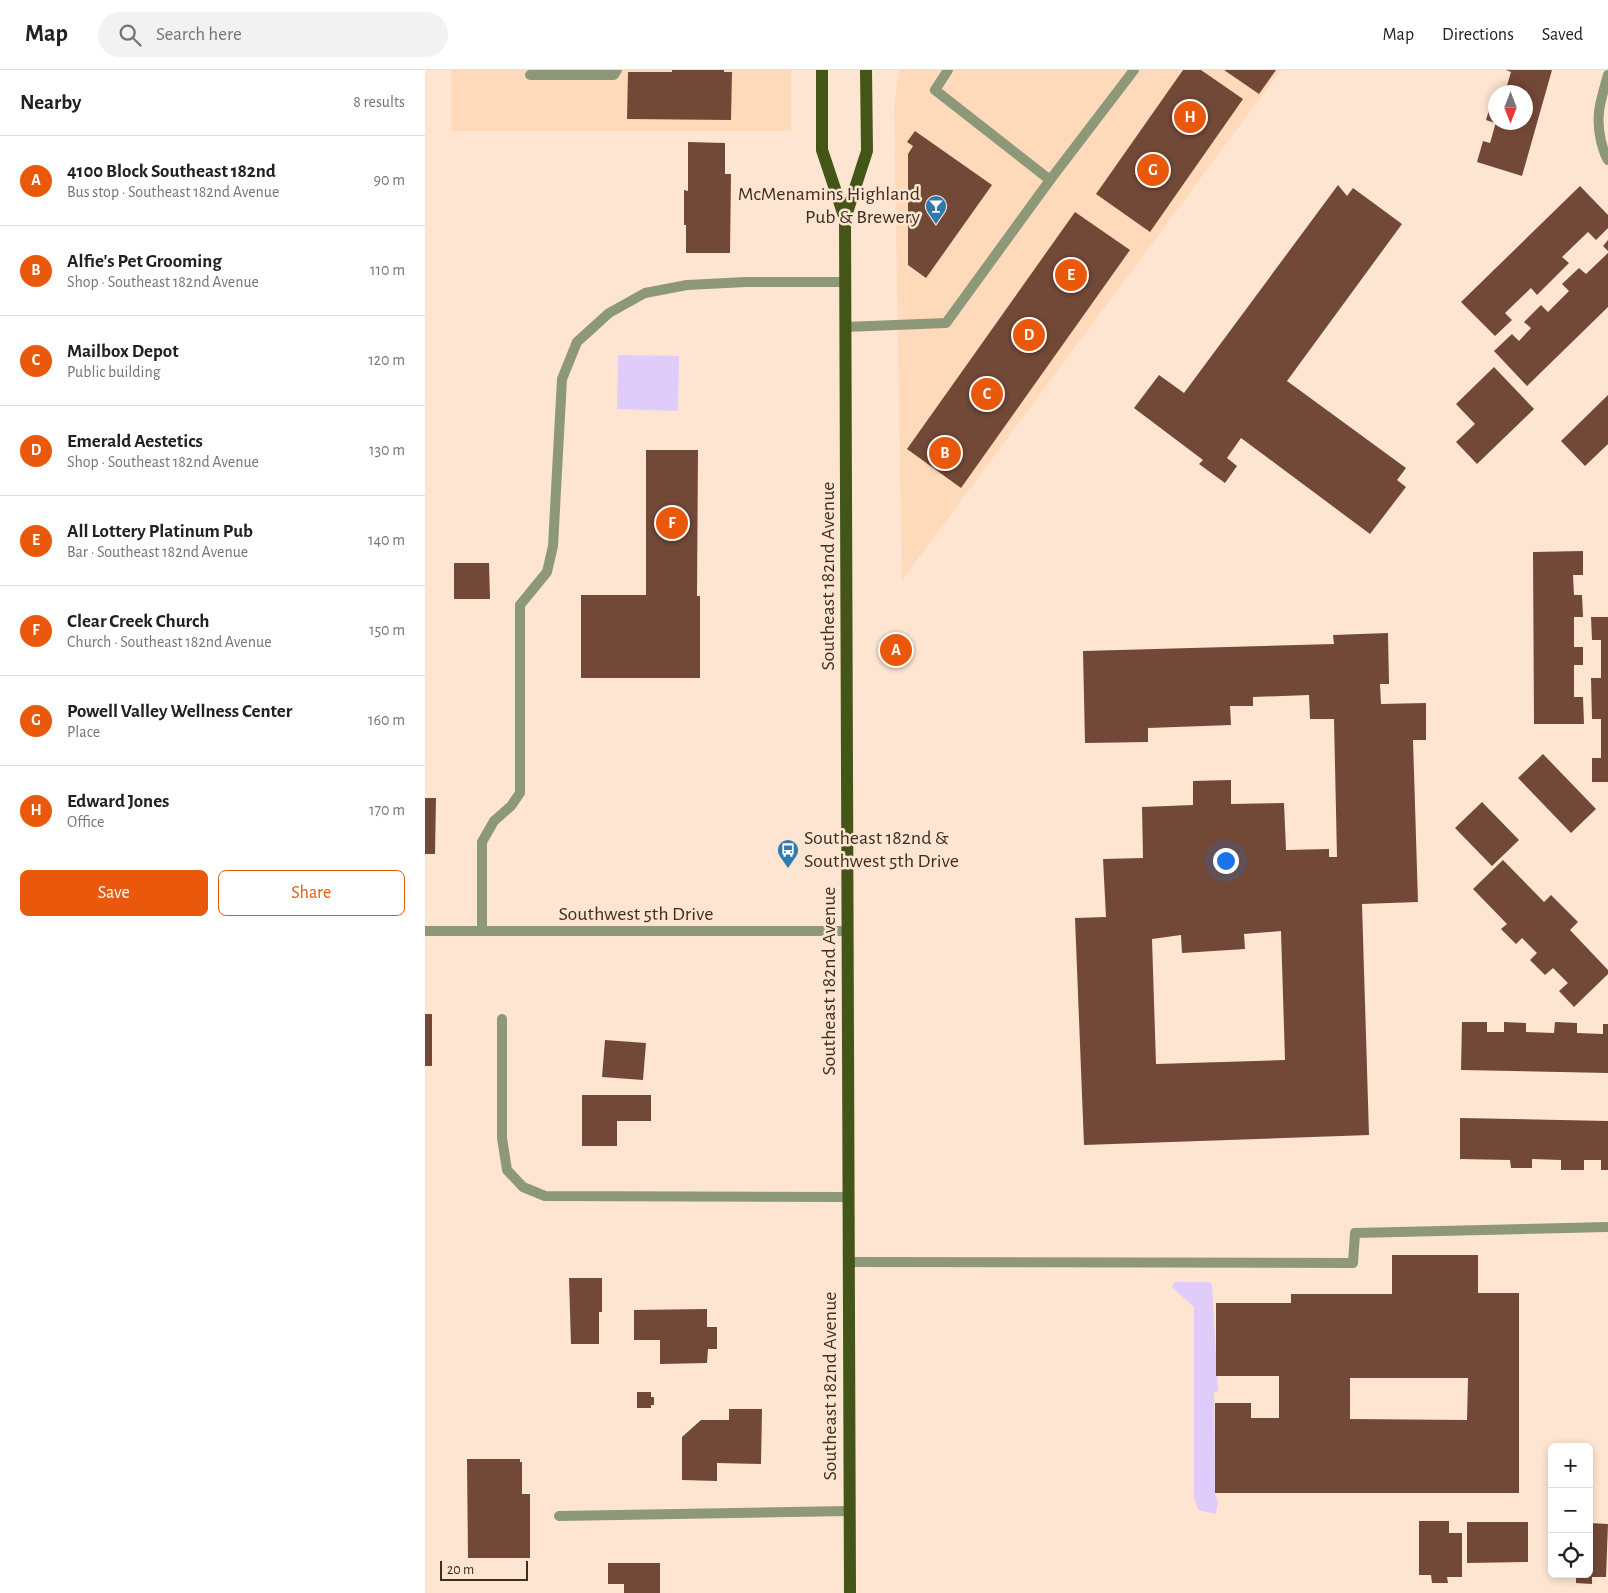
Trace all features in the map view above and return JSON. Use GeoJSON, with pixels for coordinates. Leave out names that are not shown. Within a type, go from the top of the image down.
{"type":"FeatureCollection","features":[{"type":"Feature","properties":{"kind":"main road","name":"Southeast 182nd Avenue"},"geometry":{"type":"LineString","coordinates":[[822,70],[822,150],[845,218]]}},
{"type":"Feature","properties":{"kind":"main road","name":"Southeast 182nd Avenue"},"geometry":{"type":"LineString","coordinates":[[850,1593],[845,218],[867,151],[866,70]]}},
{"type":"Feature","properties":{"kind":"street"},"geometry":{"type":"LineString","coordinates":[[530,75],[614,75],[617,70]]}},
{"type":"Feature","properties":{"kind":"street"},"geometry":{"type":"LineString","coordinates":[[948,70],[935,90],[1050,180]]}},
{"type":"Feature","properties":{"kind":"street"},"geometry":{"type":"LineString","coordinates":[[845,327],[946,323],[1050,180],[1134,70]]}},
{"type":"Feature","properties":{"kind":"street"},"geometry":{"type":"LineString","coordinates":[[1608,75],[1600,103],[1597,126],[1604,155],[1608,160]]}},
{"type":"Feature","properties":{"kind":"street"},"geometry":{"type":"LineString","coordinates":[[482,932],[482,842],[494,821],[511,806],[520,793],[520,605],[547,572],[553,546],[562,379],[577,342],[609,313],[645,293],[687,285],[736,282],[845,282]]}},
{"type":"Feature","properties":{"kind":"street","name":"Southwest 5th Drive"},"geometry":{"type":"LineString","coordinates":[[425,931],[848,931]]}},
{"type":"Feature","properties":{"kind":"street"},"geometry":{"type":"LineString","coordinates":[[502,1019],[501,1138],[507,1170],[523,1187],[545,1196],[848,1197]]}},
{"type":"Feature","properties":{"kind":"street"},"geometry":{"type":"LineString","coordinates":[[849,1262],[1353,1263],[1355,1233],[1608,1227]]}},
{"type":"Feature","properties":{"kind":"street"},"geometry":{"type":"LineString","coordinates":[[559,1516],[849,1511]]}},
{"type":"Feature","properties":{"kind":"shaded area"},"geometry":{"type":"Polygon","coordinates":[[[451,70],[791,70],[791,131],[451,131],[451,70]]]}},
{"type":"Feature","properties":{"kind":"shaded area"},"geometry":{"type":"Polygon","coordinates":[[[899,70],[1281,70],[902,580],[894,108],[899,70]]]}},
{"type":"Feature","properties":{"kind":"shaded area"},"geometry":{"type":"Polygon","coordinates":[[[618,355],[679,356],[678,411],[617,409],[618,355]]]}},
{"type":"Feature","properties":{"kind":"shaded area"},"geometry":{"type":"Polygon","coordinates":[[[1174,1282],[1209,1282],[1212,1285],[1218,1391],[1214,1392],[1215,1494],[1218,1502],[1216,1514],[1198,1510],[1194,1498],[1194,1307],[1172,1287],[1174,1282]]]}},
{"type":"Feature","properties":{"kind":"building"},"geometry":{"type":"Polygon","coordinates":[[[672,70],[724,70],[724,72],[732,72],[731,120],[627,119],[628,72],[672,72],[672,70]]]}},
{"type":"Feature","properties":{"kind":"building"},"geometry":{"type":"Polygon","coordinates":[[[1183,70],[1201,70],[1243,99],[1150,232],[1096,194],[1183,70]]]}},
{"type":"Feature","properties":{"kind":"building"},"geometry":{"type":"Polygon","coordinates":[[[1224,70],[1276,70],[1259,94],[1224,70]]]}},
{"type":"Feature","properties":{"kind":"building"},"geometry":{"type":"Polygon","coordinates":[[[1506,70],[1552,70],[1522,176],[1477,162],[1483,141],[1490,143],[1494,130],[1533,130],[1533,85],[1507,85],[1511,72],[1506,70]]]}},
{"type":"Feature","properties":{"kind":"building","name":"McMenamins Highland Pub & Brewery"},"geometry":{"type":"Polygon","coordinates":[[[915,131],[992,185],[926,278],[908,265],[908,154],[913,146],[907,142],[915,131]]]}},
{"type":"Feature","properties":{"kind":"building"},"geometry":{"type":"Polygon","coordinates":[[[688,142],[725,143],[725,174],[731,174],[730,253],[686,253],[684,190],[688,191],[688,142]]]}},
{"type":"Feature","properties":{"kind":"building"},"geometry":{"type":"Polygon","coordinates":[[[1338,185],[1347,196],[1353,188],[1402,224],[1287,381],[1406,468],[1397,480],[1406,487],[1370,534],[1241,438],[1227,458],[1237,466],[1225,483],[1199,464],[1203,460],[1134,408],[1159,375],[1184,393],[1338,185]]]}},
{"type":"Feature","properties":{"kind":"building"},"geometry":{"type":"Polygon","coordinates":[[[1580,186],[1608,215],[1608,228],[1596,240],[1588,232],[1562,257],[1569,263],[1537,295],[1531,288],[1505,313],[1512,320],[1495,336],[1461,302],[1580,186]]]}},
{"type":"Feature","properties":{"kind":"building"},"geometry":{"type":"Polygon","coordinates":[[[1075,212],[1130,250],[961,488],[907,449],[1075,212]]]}},
{"type":"Feature","properties":{"kind":"building"},"geometry":{"type":"Polygon","coordinates":[[[1608,240],[1608,251],[1603,246],[1608,240]]]}},
{"type":"Feature","properties":{"kind":"building"},"geometry":{"type":"Polygon","coordinates":[[[1608,253],[1608,307],[1527,386],[1494,351],[1512,334],[1519,341],[1531,328],[1524,322],[1541,305],[1548,312],[1569,291],[1562,284],[1579,268],[1586,274],[1608,253]]]}},
{"type":"Feature","properties":{"kind":"building"},"geometry":{"type":"Polygon","coordinates":[[[1494,367],[1534,409],[1477,464],[1456,442],[1475,424],[1456,404],[1494,367]]]}},
{"type":"Feature","properties":{"kind":"building"},"geometry":{"type":"Polygon","coordinates":[[[1608,395],[1608,444],[1585,466],[1561,441],[1608,395]]]}},
{"type":"Feature","properties":{"kind":"building"},"geometry":{"type":"Polygon","coordinates":[[[646,450],[698,450],[697,596],[700,596],[700,678],[581,678],[581,595],[646,595],[646,450]]]}},
{"type":"Feature","properties":{"kind":"building"},"geometry":{"type":"Polygon","coordinates":[[[1583,551],[1583,575],[1573,575],[1574,595],[1582,595],[1583,617],[1574,617],[1574,647],[1583,647],[1583,665],[1574,665],[1574,697],[1583,697],[1584,724],[1534,724],[1533,552],[1583,551]]]}},
{"type":"Feature","properties":{"kind":"building"},"geometry":{"type":"Polygon","coordinates":[[[454,563],[489,563],[490,599],[454,599],[454,563]]]}},
{"type":"Feature","properties":{"kind":"building"},"geometry":{"type":"Polygon","coordinates":[[[1591,617],[1608,617],[1608,782],[1592,782],[1592,758],[1601,758],[1601,719],[1592,719],[1591,678],[1601,678],[1601,640],[1592,640],[1591,617]]]}},
{"type":"Feature","properties":{"kind":"building"},"geometry":{"type":"Polygon","coordinates":[[[1388,633],[1389,684],[1380,684],[1381,704],[1426,703],[1426,740],[1413,740],[1418,902],[1362,904],[1369,1135],[1084,1145],[1075,918],[1106,917],[1103,859],[1143,858],[1142,807],[1193,805],[1193,781],[1231,780],[1231,804],[1284,803],[1286,850],[1329,849],[1329,857],[1337,857],[1334,719],[1310,719],[1309,695],[1253,697],[1253,706],[1230,706],[1231,725],[1148,728],[1148,742],[1085,743],[1083,651],[1334,644],[1333,635],[1388,633]],[[1281,931],[1244,934],[1245,949],[1182,953],[1181,935],[1152,939],[1156,1064],[1285,1060],[1281,931]]]}},
{"type":"Feature","properties":{"kind":"building"},"geometry":{"type":"Polygon","coordinates":[[[1543,754],[1596,809],[1571,833],[1518,778],[1543,754]]]}},
{"type":"Feature","properties":{"kind":"building"},"geometry":{"type":"Polygon","coordinates":[[[425,798],[436,798],[435,854],[425,854],[425,798]]]}},
{"type":"Feature","properties":{"kind":"building"},"geometry":{"type":"Polygon","coordinates":[[[1482,802],[1519,840],[1492,866],[1455,828],[1482,802]]]}},
{"type":"Feature","properties":{"kind":"building"},"geometry":{"type":"Polygon","coordinates":[[[1503,860],[1544,902],[1551,895],[1578,922],[1570,930],[1608,970],[1608,974],[1574,1007],[1559,991],[1568,983],[1553,968],[1545,975],[1530,960],[1537,953],[1522,938],[1516,944],[1501,929],[1507,924],[1473,889],[1503,860]]]}},
{"type":"Feature","properties":{"kind":"building"},"geometry":{"type":"Polygon","coordinates":[[[425,1014],[432,1014],[432,1066],[425,1066],[425,1014]]]}},
{"type":"Feature","properties":{"kind":"building"},"geometry":{"type":"Polygon","coordinates":[[[1462,1022],[1487,1022],[1487,1032],[1504,1032],[1504,1022],[1526,1023],[1526,1032],[1554,1033],[1555,1022],[1577,1023],[1577,1033],[1603,1034],[1603,1024],[1608,1024],[1608,1073],[1461,1070],[1462,1022]]]}},
{"type":"Feature","properties":{"kind":"building"},"geometry":{"type":"Polygon","coordinates":[[[605,1040],[646,1043],[643,1080],[602,1077],[605,1040]]]}},
{"type":"Feature","properties":{"kind":"building"},"geometry":{"type":"Polygon","coordinates":[[[582,1095],[651,1095],[651,1121],[617,1121],[617,1146],[582,1146],[582,1095]]]}},
{"type":"Feature","properties":{"kind":"building"},"geometry":{"type":"Polygon","coordinates":[[[1460,1118],[1608,1121],[1608,1170],[1601,1170],[1601,1160],[1584,1160],[1584,1170],[1561,1170],[1561,1160],[1532,1159],[1532,1168],[1511,1168],[1510,1160],[1460,1159],[1460,1118]]]}},
{"type":"Feature","properties":{"kind":"building"},"geometry":{"type":"Polygon","coordinates":[[[1392,1255],[1478,1255],[1478,1293],[1519,1293],[1519,1493],[1215,1493],[1215,1403],[1251,1403],[1251,1418],[1279,1418],[1279,1376],[1216,1376],[1216,1303],[1291,1303],[1291,1294],[1392,1294],[1392,1255]],[[1350,1378],[1350,1419],[1467,1420],[1468,1378],[1350,1378]]]}},
{"type":"Feature","properties":{"kind":"building"},"geometry":{"type":"Polygon","coordinates":[[[569,1278],[602,1278],[602,1312],[599,1312],[599,1344],[571,1344],[569,1278]]]}},
{"type":"Feature","properties":{"kind":"building"},"geometry":{"type":"Polygon","coordinates":[[[707,1309],[707,1327],[717,1327],[717,1349],[708,1349],[707,1363],[660,1364],[660,1340],[634,1340],[634,1310],[707,1309]]]}},
{"type":"Feature","properties":{"kind":"building"},"geometry":{"type":"Polygon","coordinates":[[[637,1392],[651,1392],[651,1397],[654,1397],[654,1405],[651,1405],[651,1408],[637,1408],[637,1392]]]}},
{"type":"Feature","properties":{"kind":"building"},"geometry":{"type":"Polygon","coordinates":[[[729,1409],[762,1409],[761,1464],[717,1463],[717,1481],[682,1480],[682,1437],[701,1420],[729,1420],[729,1409]]]}},
{"type":"Feature","properties":{"kind":"building"},"geometry":{"type":"Polygon","coordinates":[[[467,1459],[520,1459],[520,1462],[522,1462],[522,1494],[530,1494],[530,1558],[468,1558],[467,1459]]]}},
{"type":"Feature","properties":{"kind":"building"},"geometry":{"type":"Polygon","coordinates":[[[1419,1521],[1449,1521],[1449,1533],[1462,1533],[1462,1577],[1447,1577],[1448,1583],[1432,1583],[1431,1575],[1419,1575],[1419,1521]]]}},
{"type":"Feature","properties":{"kind":"building"},"geometry":{"type":"Polygon","coordinates":[[[1467,1522],[1528,1522],[1528,1562],[1467,1563],[1467,1522]]]}},
{"type":"Feature","properties":{"kind":"building"},"geometry":{"type":"Polygon","coordinates":[[[1593,1523],[1608,1524],[1606,1577],[1593,1577],[1593,1523]]]}},
{"type":"Feature","properties":{"kind":"building"},"geometry":{"type":"Polygon","coordinates":[[[608,1563],[660,1563],[660,1593],[624,1593],[624,1584],[608,1584],[608,1563]]]}},
{"type":"Feature","properties":{"kind":"building"},"geometry":{"type":"Polygon","coordinates":[[[1576,1578],[1592,1578],[1592,1584],[1576,1583],[1576,1578]]]}},
{"type":"Feature","properties":{"kind":"place","name":"Edward Jones"},"geometry":{"type":"Point","coordinates":[1190,117]}},
{"type":"Feature","properties":{"kind":"place","name":"Powell Valley Wellness Center"},"geometry":{"type":"Point","coordinates":[1153,170]}},
{"type":"Feature","properties":{"kind":"place","name":"McMenamins Highland Pub & Brewery"},"geometry":{"type":"Point","coordinates":[936,225]}},
{"type":"Feature","properties":{"kind":"place","name":"All Lottery Platinum Pub"},"geometry":{"type":"Point","coordinates":[1071,275]}},
{"type":"Feature","properties":{"kind":"place","name":"Emerald Aestetics"},"geometry":{"type":"Point","coordinates":[1029,335]}},
{"type":"Feature","properties":{"kind":"place","name":"Mailbox Depot"},"geometry":{"type":"Point","coordinates":[987,394]}},
{"type":"Feature","properties":{"kind":"place","name":"Alfie's Pet Grooming"},"geometry":{"type":"Point","coordinates":[945,453]}},
{"type":"Feature","properties":{"kind":"place","name":"Clear Creek Church"},"geometry":{"type":"Point","coordinates":[672,523]}},
{"type":"Feature","properties":{"kind":"place","name":"4100 Block Southeast 182nd"},"geometry":{"type":"Point","coordinates":[896,650]}},
{"type":"Feature","properties":{"kind":"place","name":"Southeast 182nd & Southwest 5th Drive"},"geometry":{"type":"Point","coordinates":[788,869]}}]}
